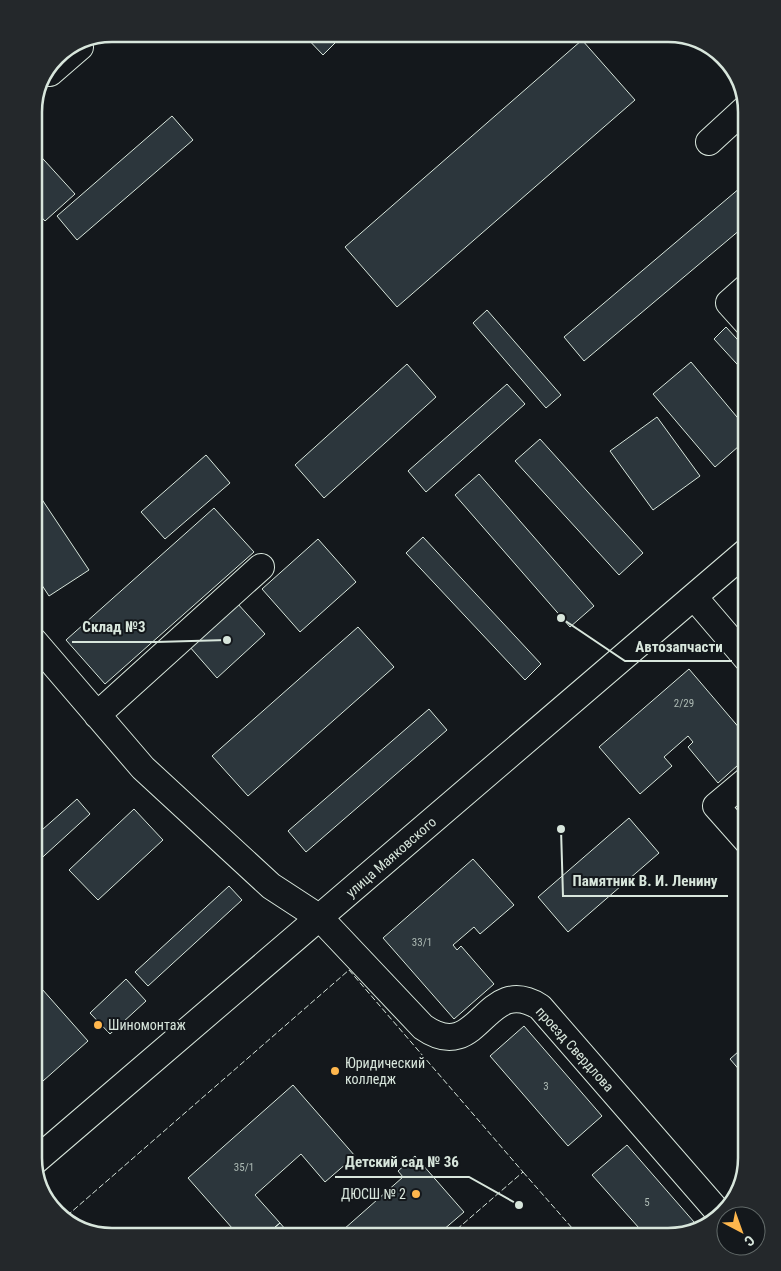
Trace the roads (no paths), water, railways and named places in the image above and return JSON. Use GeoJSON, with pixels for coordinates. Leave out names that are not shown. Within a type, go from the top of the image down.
{"type":"FeatureCollection","features":[{"type":"Feature","properties":{"kind":"street"},"geometry":{"type":"LineString","coordinates":[[709,142],[738,115]]}},
{"type":"Feature","properties":{"kind":"street"},"geometry":{"type":"LineString","coordinates":[[738,295],[730,303],[738,312]]}},
{"type":"Feature","properties":{"kind":"street","name":"улица Маяковского"},"geometry":{"type":"LineString","coordinates":[[43,1154],[738,559]]}},
{"type":"Feature","properties":{"kind":"street"},"geometry":{"type":"LineString","coordinates":[[97,715],[261,567]]}},
{"type":"Feature","properties":{"kind":"street"},"geometry":{"type":"LineString","coordinates":[[694,598],[738,649]]}},
{"type":"Feature","properties":{"kind":"street","name":"проезд Свердлова"},"geometry":{"type":"LineString","coordinates":[[43,652],[143,768],[270,886],[320,918],[423,1027],[435,1035],[449,1038],[463,1035],[503,1000],[528,999],[540,1007],[716,1209]]}},
{"type":"Feature","properties":{"kind":"street"},"geometry":{"type":"LineString","coordinates":[[738,788],[716,806],[738,831]]}},
{"type":"Feature","properties":{"kind":"place","name":"Автозапчасти"},"geometry":{"type":"Point","coordinates":[561,618]}},
{"type":"Feature","properties":{"kind":"place","name":"Склад №3"},"geometry":{"type":"Point","coordinates":[227,640]}},
{"type":"Feature","properties":{"kind":"place","name":"Памятник В. И. Ленину"},"geometry":{"type":"Point","coordinates":[561,829]}},
{"type":"Feature","properties":{"kind":"place","name":"Шиномонтаж"},"geometry":{"type":"Point","coordinates":[98,1025]}},
{"type":"Feature","properties":{"kind":"place","name":"Юридический колледж"},"geometry":{"type":"Point","coordinates":[335,1071]}},
{"type":"Feature","properties":{"kind":"place","name":"ДЮСШ № 2"},"geometry":{"type":"Point","coordinates":[416,1194]}},
{"type":"Feature","properties":{"kind":"place","name":"Детский сад № 36"},"geometry":{"type":"Point","coordinates":[519,1205]}}]}
